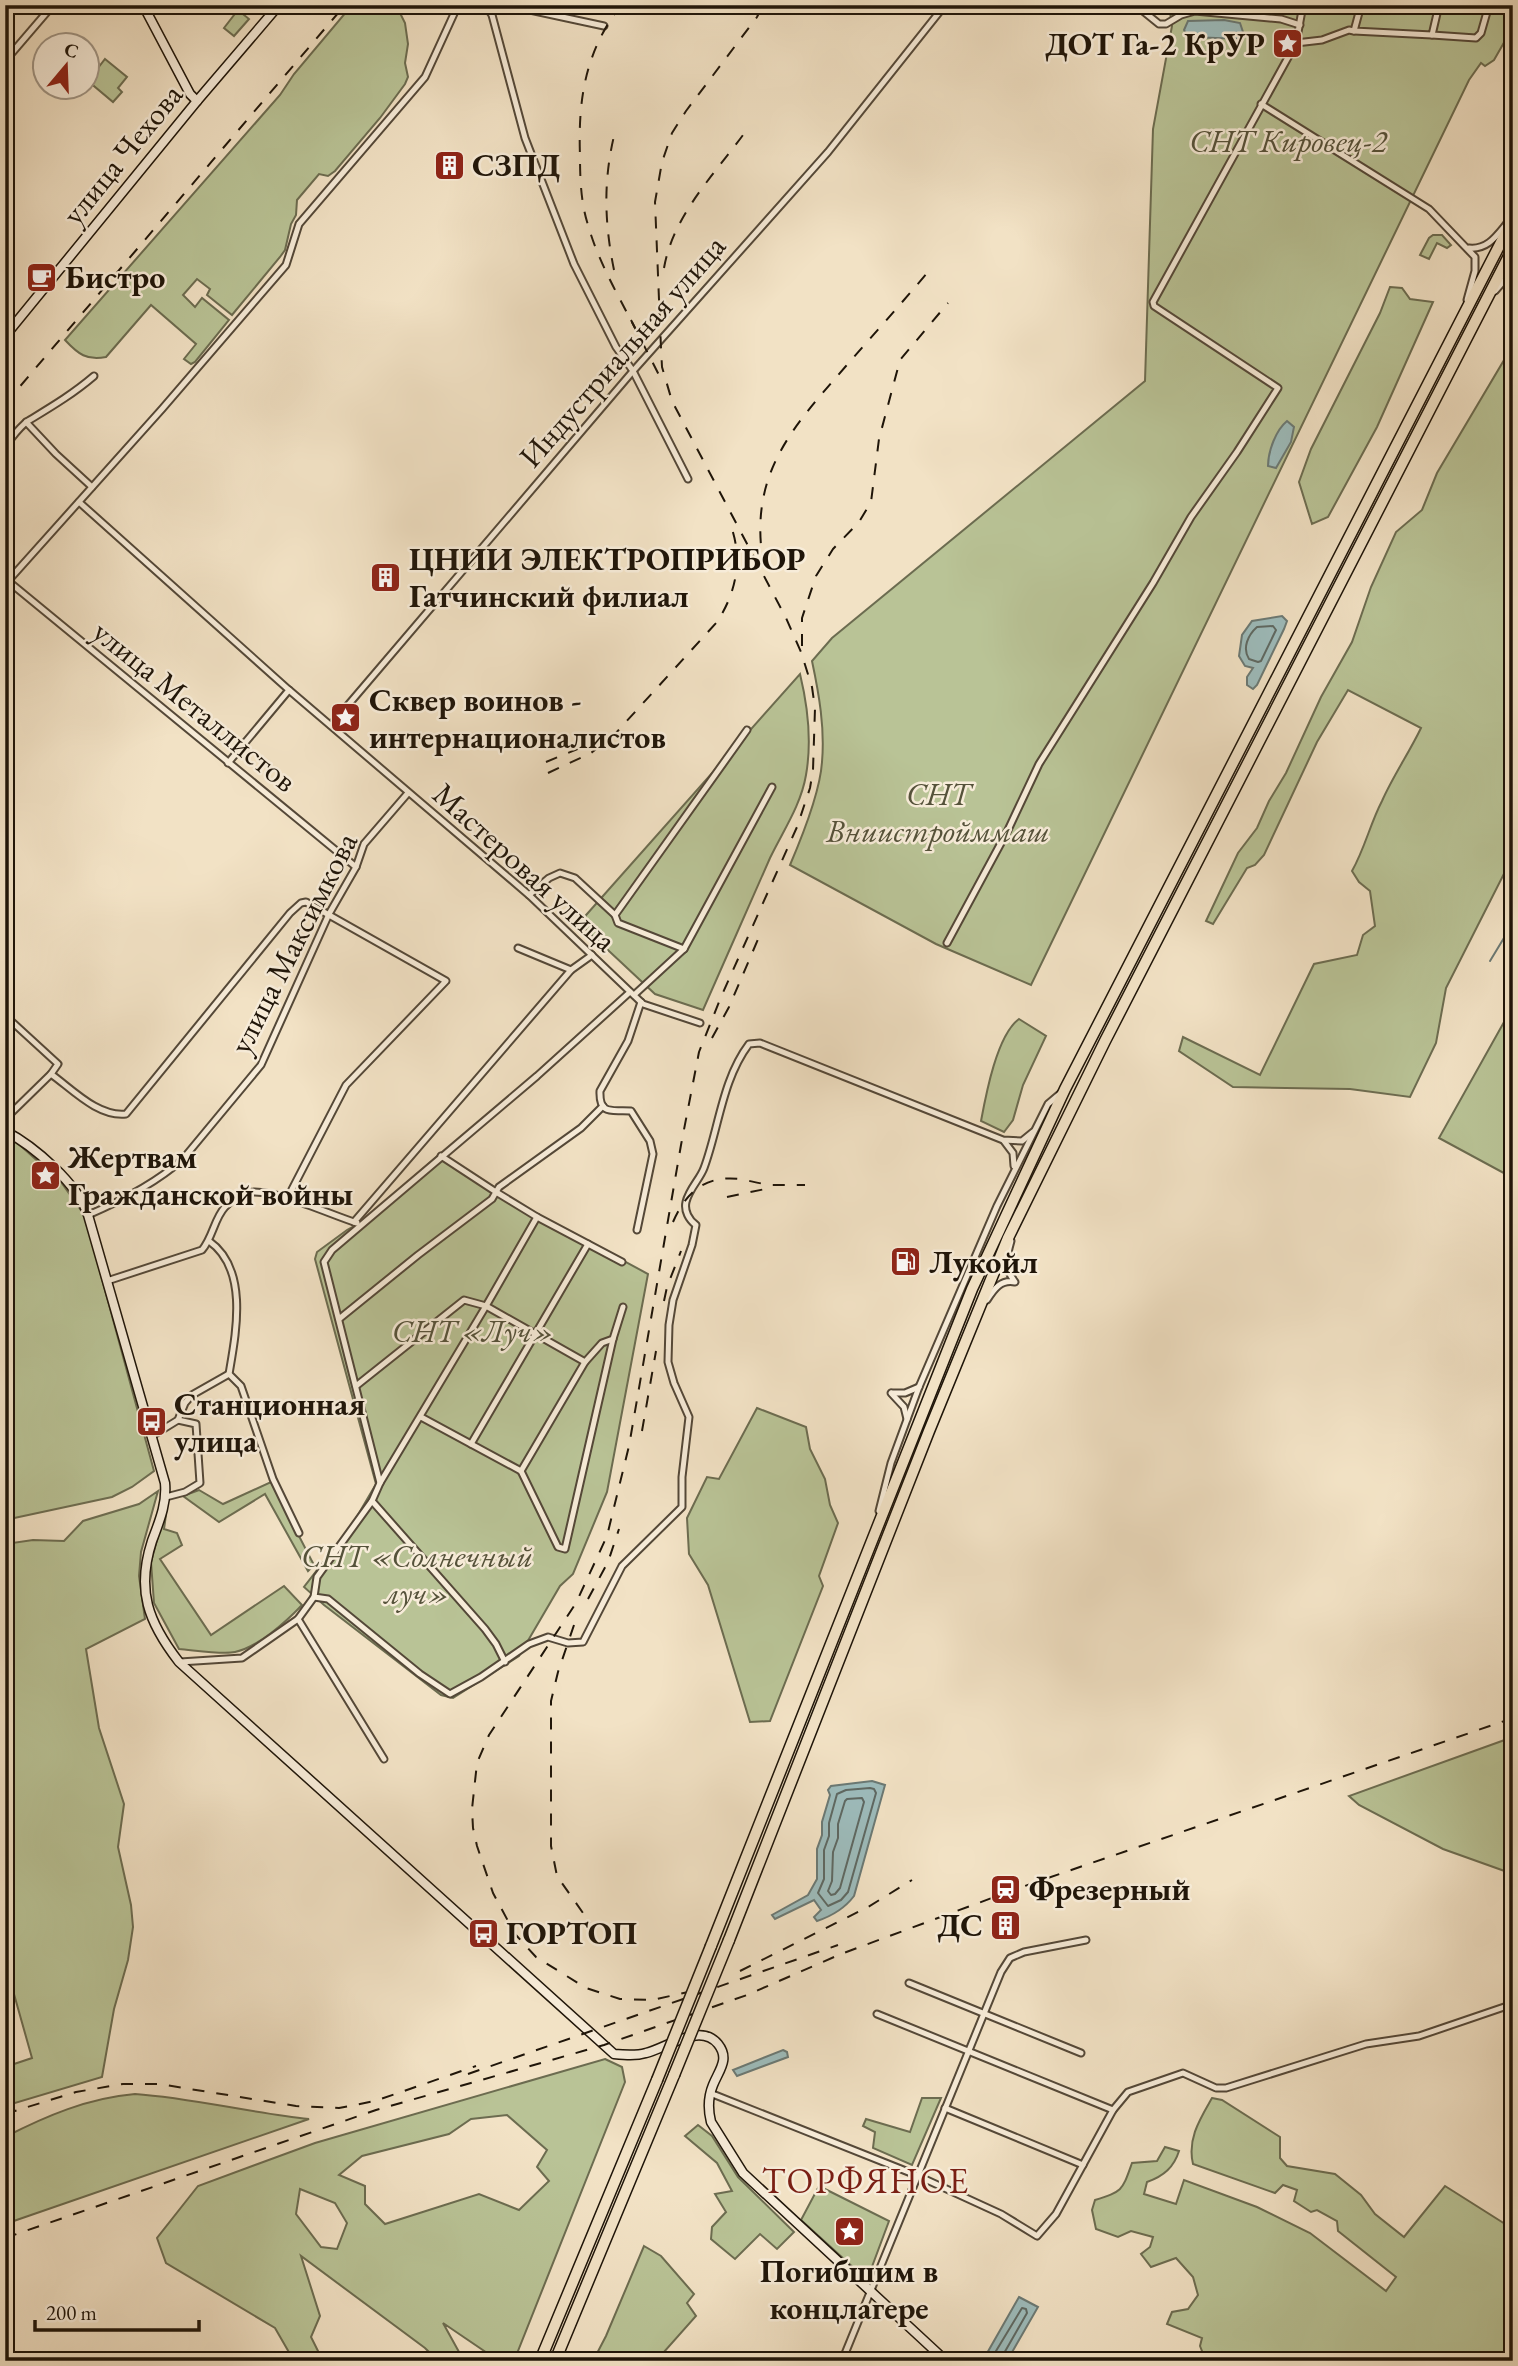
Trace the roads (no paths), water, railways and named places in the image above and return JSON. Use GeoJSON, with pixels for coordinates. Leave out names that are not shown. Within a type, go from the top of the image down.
{"type":"FeatureCollection","features":[{"type":"Feature","properties":{"kind":"highway"},"geometry":{"type":"LineString","coordinates":[[540,2361],[657,2080],[972,1289],[1065,1089],[1513,217]]}},
{"type":"Feature","properties":{"kind":"highway"},"geometry":{"type":"LineString","coordinates":[[555,2361],[729,1940],[972,1324],[1018,1217],[1105,1041],[1513,248]]}},
{"type":"Feature","properties":{"kind":"street"},"geometry":{"type":"LineString","coordinates":[[5,61],[53,5]]}},
{"type":"Feature","properties":{"kind":"street"},"geometry":{"type":"LineString","coordinates":[[143,5],[190,94],[197,101]]}},
{"type":"Feature","properties":{"kind":"street","name":"улица Чехова"},"geometry":{"type":"LineString","coordinates":[[5,336],[279,5]]}},
{"type":"Feature","properties":{"kind":"street"},"geometry":{"type":"LineString","coordinates":[[7,580],[79,502],[286,265],[299,224],[425,77],[458,5]]}},
{"type":"Feature","properties":{"kind":"street"},"geometry":{"type":"LineString","coordinates":[[485,5],[492,15],[525,138],[574,264],[688,479]]}},
{"type":"Feature","properties":{"kind":"street"},"geometry":{"type":"LineString","coordinates":[[506,5],[604,26]]}},
{"type":"Feature","properties":{"kind":"street","name":"Индустриальная улица"},"geometry":{"type":"LineString","coordinates":[[331,725],[633,371],[828,152],[946,5]]}},
{"type":"Feature","properties":{"kind":"street"},"geometry":{"type":"LineString","coordinates":[[1125,5],[1143,12],[1159,24],[1166,24],[1195,11],[1281,19],[1300,25]]}},
{"type":"Feature","properties":{"kind":"street"},"geometry":{"type":"LineString","coordinates":[[947,943],[1008,830],[1039,764],[1153,583],[1191,517],[1278,388],[1154,306],[1153,302],[1296,43],[1303,5]]}},
{"type":"Feature","properties":{"kind":"street"},"geometry":{"type":"LineString","coordinates":[[1354,31],[1361,5]]}},
{"type":"Feature","properties":{"kind":"street"},"geometry":{"type":"LineString","coordinates":[[1432,35],[1438,5]]}},
{"type":"Feature","properties":{"kind":"street"},"geometry":{"type":"LineString","coordinates":[[1296,43],[1322,40],[1349,30],[1476,38],[1481,33],[1489,5]]}},
{"type":"Feature","properties":{"kind":"street"},"geometry":{"type":"LineString","coordinates":[[5,48],[12,54]]}},
{"type":"Feature","properties":{"kind":"street"},"geometry":{"type":"LineString","coordinates":[[1261,104],[1423,206],[1471,252],[1476,264],[1464,314]]}},
{"type":"Feature","properties":{"kind":"street"},"geometry":{"type":"LineString","coordinates":[[1463,246],[1472,249],[1487,245],[1513,217]]}},
{"type":"Feature","properties":{"kind":"street"},"geometry":{"type":"LineString","coordinates":[[1480,310],[1513,270]]}},
{"type":"Feature","properties":{"kind":"street"},"geometry":{"type":"LineString","coordinates":[[5,446],[26,422],[49,410],[94,376]]}},
{"type":"Feature","properties":{"kind":"street"},"geometry":{"type":"LineString","coordinates":[[26,422],[92,487]]}},
{"type":"Feature","properties":{"kind":"street","name":"Мастеровая улица"},"geometry":{"type":"LineString","coordinates":[[79,502],[289,690],[529,895],[641,1002],[700,1023]]}},
{"type":"Feature","properties":{"kind":"street","name":"улица Металлистов"},"geometry":{"type":"LineString","coordinates":[[7,580],[356,867]]}},
{"type":"Feature","properties":{"kind":"street"},"geometry":{"type":"LineString","coordinates":[[229,763],[289,690]]}},
{"type":"Feature","properties":{"kind":"street"},"geometry":{"type":"LineString","coordinates":[[615,915],[747,730]]}},
{"type":"Feature","properties":{"kind":"street"},"geometry":{"type":"LineString","coordinates":[[380,1483],[324,1262],[332,1250],[684,949],[772,787]]}},
{"type":"Feature","properties":{"kind":"street","name":"улица Максимкова"},"geometry":{"type":"LineString","coordinates":[[88,1215],[114,1204],[173,1168],[261,1065],[329,914],[356,867],[369,836],[391,815],[408,793]]}},
{"type":"Feature","properties":{"kind":"street"},"geometry":{"type":"LineString","coordinates":[[529,895],[549,878],[560,873],[575,878],[615,915],[618,923],[684,949]]}},
{"type":"Feature","properties":{"kind":"street"},"geometry":{"type":"LineString","coordinates":[[51,1074],[104,1112],[126,1114],[301,902],[329,914],[446,981],[346,1085],[287,1199]]}},
{"type":"Feature","properties":{"kind":"street"},"geometry":{"type":"LineString","coordinates":[[518,948],[571,970]]}},
{"type":"Feature","properties":{"kind":"street"},"geometry":{"type":"LineString","coordinates":[[354,1222],[571,970],[592,955]]}},
{"type":"Feature","properties":{"kind":"street"},"geometry":{"type":"LineString","coordinates":[[637,1230],[653,1160],[650,1141],[631,1111],[613,1112],[599,1100],[600,1091],[628,1041],[641,1002]]}},
{"type":"Feature","properties":{"kind":"street"},"geometry":{"type":"LineString","coordinates":[[5,1021],[10,1020],[58,1064],[5,1119]]}},
{"type":"Feature","properties":{"kind":"street"},"geometry":{"type":"LineString","coordinates":[[314,1597],[328,1599],[420,1674],[450,1694],[505,1662],[529,1644],[548,1637],[568,1643],[583,1642],[622,1566],[681,1507],[689,1416],[668,1362],[668,1325],[696,1225],[686,1211],[686,1201],[694,1183],[704,1170],[715,1125],[740,1056],[749,1045],[760,1044],[1003,1140],[1022,1141],[1033,1132]]}},
{"type":"Feature","properties":{"kind":"street"},"geometry":{"type":"LineString","coordinates":[[876,1528],[891,1463],[919,1387],[1014,1169],[1048,1104],[1065,1089]]}},
{"type":"Feature","properties":{"kind":"street"},"geometry":{"type":"LineString","coordinates":[[339,1319],[492,1199],[499,1187],[581,1128],[603,1106]]}},
{"type":"Feature","properties":{"kind":"street"},"geometry":{"type":"LineString","coordinates":[[5,1131],[20,1139],[60,1174],[77,1193],[88,1215],[161,1469],[166,1497],[143,1578],[150,1613],[179,1662],[614,2054],[648,2053],[695,2035],[713,2039],[720,2046],[723,2065],[710,2094],[709,2114],[711,2122],[743,2173],[946,2361]]}},
{"type":"Feature","properties":{"kind":"street"},"geometry":{"type":"LineString","coordinates":[[1003,1140],[1013,1153],[1014,1169]]}},
{"type":"Feature","properties":{"kind":"street"},"geometry":{"type":"LineString","coordinates":[[442,1156],[537,1217],[622,1262]]}},
{"type":"Feature","properties":{"kind":"street"},"geometry":{"type":"LineString","coordinates":[[107,1281],[202,1250],[225,1206],[249,1191],[287,1199],[362,1225]]}},
{"type":"Feature","properties":{"kind":"street"},"geometry":{"type":"LineString","coordinates":[[179,1662],[242,1658],[298,1619],[314,1597],[317,1577],[372,1501],[380,1483],[537,1217]]}},
{"type":"Feature","properties":{"kind":"street"},"geometry":{"type":"LineString","coordinates":[[972,1324],[998,1285],[1016,1282],[1006,1264],[1018,1217]]}},
{"type":"Feature","properties":{"kind":"street"},"geometry":{"type":"LineString","coordinates":[[209,1241],[221,1250],[233,1277],[236,1334],[229,1374]]}},
{"type":"Feature","properties":{"kind":"street"},"geometry":{"type":"LineString","coordinates":[[471,1444],[588,1244]]}},
{"type":"Feature","properties":{"kind":"street"},"geometry":{"type":"LineString","coordinates":[[356,1386],[464,1300],[486,1306],[585,1362]]}},
{"type":"Feature","properties":{"kind":"street"},"geometry":{"type":"LineString","coordinates":[[421,1417],[522,1471],[558,1547],[565,1549],[613,1339],[623,1307]]}},
{"type":"Feature","properties":{"kind":"street"},"geometry":{"type":"LineString","coordinates":[[522,1471],[585,1362],[602,1343],[613,1339]]}},
{"type":"Feature","properties":{"kind":"street"},"geometry":{"type":"LineString","coordinates":[[152,1436],[178,1420],[191,1395],[229,1374]]}},
{"type":"Feature","properties":{"kind":"street"},"geometry":{"type":"LineString","coordinates":[[229,1374],[241,1386],[273,1479],[299,1533]]}},
{"type":"Feature","properties":{"kind":"street"},"geometry":{"type":"LineString","coordinates":[[907,1419],[904,1408],[891,1393],[905,1393],[919,1387]]}},
{"type":"Feature","properties":{"kind":"street"},"geometry":{"type":"LineString","coordinates":[[166,1497],[185,1492],[200,1483],[196,1424],[178,1420]]}},
{"type":"Feature","properties":{"kind":"street"},"geometry":{"type":"LineString","coordinates":[[372,1501],[485,1629],[505,1662]]}},
{"type":"Feature","properties":{"kind":"street"},"geometry":{"type":"LineString","coordinates":[[298,1619],[384,1759]]}},
{"type":"Feature","properties":{"kind":"street"},"geometry":{"type":"LineString","coordinates":[[842,2361],[1001,1972],[1010,1958],[1024,1952],[1086,1940]]}},
{"type":"Feature","properties":{"kind":"street"},"geometry":{"type":"LineString","coordinates":[[909,1983],[1081,2053]]}},
{"type":"Feature","properties":{"kind":"street"},"geometry":{"type":"LineString","coordinates":[[710,2094],[916,2175],[1001,2214],[1037,2236],[1056,2214],[1113,2110],[1128,2092],[1183,2073],[1216,2088],[1226,2088],[1366,2044],[1419,2036],[1513,2004]]}},
{"type":"Feature","properties":{"kind":"street"},"geometry":{"type":"LineString","coordinates":[[877,2014],[1113,2110]]}},
{"type":"Feature","properties":{"kind":"street"},"geometry":{"type":"LineString","coordinates":[[944,2108],[1083,2165]]}},
{"type":"Feature","properties":{"kind":"water"},"geometry":{"type":"Polygon","coordinates":[[[1224,20],[1240,23],[1243,32],[1240,39],[1192,37],[1184,30],[1188,21],[1224,20]]]}},
{"type":"Feature","properties":{"kind":"water"},"geometry":{"type":"Polygon","coordinates":[[[1287,421],[1294,427],[1291,442],[1276,468],[1268,466],[1273,441],[1287,421]]]}},
{"type":"Feature","properties":{"kind":"water"},"geometry":{"type":"Polygon","coordinates":[[[1282,616],[1287,621],[1284,629],[1253,689],[1247,685],[1247,677],[1253,668],[1245,666],[1239,656],[1242,635],[1252,621],[1282,616]]]}},
{"type":"Feature","properties":{"kind":"water"},"geometry":{"type":"Polygon","coordinates":[[[872,1781],[885,1785],[854,1896],[838,1911],[817,1921],[814,1917],[821,1910],[814,1900],[775,1919],[772,1915],[808,1895],[817,1879],[817,1849],[830,1795],[828,1790],[831,1786],[872,1781]]]}},
{"type":"Feature","properties":{"kind":"water"},"geometry":{"type":"Polygon","coordinates":[[[783,2050],[788,2057],[737,2076],[733,2070],[783,2050]]]}},
{"type":"Feature","properties":{"kind":"water"},"geometry":{"type":"Polygon","coordinates":[[[1019,2297],[1038,2307],[1007,2361],[996,2361],[986,2355],[1019,2297]]]}},
{"type":"Feature","properties":{"kind":"waterway"},"geometry":{"type":"LineString","coordinates":[[1490,961],[1513,923]]}},
{"type":"Feature","properties":{"kind":"railway"},"geometry":{"type":"LineString","coordinates":[[5,404],[345,5]]}},
{"type":"Feature","properties":{"kind":"railway"},"geometry":{"type":"LineString","coordinates":[[621,5],[599,40],[586,77],[580,115],[580,174],[584,208],[592,238],[635,328]]}},
{"type":"Feature","properties":{"kind":"railway"},"geometry":{"type":"LineString","coordinates":[[693,1991],[652,2000],[620,1999],[586,1988],[536,1957],[515,1934],[493,1893],[477,1846],[472,1809],[477,1763],[489,1735],[576,1603],[607,1536],[629,1446],[699,1052],[797,827],[813,770],[815,708],[812,687],[801,652],[786,618],[672,401],[662,367],[655,202],[662,162],[672,133],[686,111],[757,17],[763,5]]}},
{"type":"Feature","properties":{"kind":"railway"},"geometry":{"type":"LineString","coordinates":[[614,270],[606,199],[616,128]]}},
{"type":"Feature","properties":{"kind":"railway"},"geometry":{"type":"LineString","coordinates":[[664,268],[669,249],[685,214],[743,135]]}},
{"type":"Feature","properties":{"kind":"railway"},"geometry":{"type":"LineString","coordinates":[[764,567],[760,535],[762,506],[768,480],[778,456],[808,411],[928,272]]}},
{"type":"Feature","properties":{"kind":"railway"},"geometry":{"type":"LineString","coordinates":[[802,646],[802,618],[816,576],[833,549],[859,522],[871,502],[879,439],[900,360],[948,303]]}},
{"type":"Feature","properties":{"kind":"railway"},"geometry":{"type":"LineString","coordinates":[[631,320],[661,379]]}},
{"type":"Feature","properties":{"kind":"railway"},"geometry":{"type":"LineString","coordinates":[[548,773],[591,753],[614,735],[717,622],[729,600],[736,576],[737,551],[731,526]]}},
{"type":"Feature","properties":{"kind":"railway"},"geometry":{"type":"LineString","coordinates":[[546,762],[585,746]]}},
{"type":"Feature","properties":{"kind":"railway"},"geometry":{"type":"LineString","coordinates":[[712,1038],[729,1007],[759,937]]}},
{"type":"Feature","properties":{"kind":"railway"},"geometry":{"type":"LineString","coordinates":[[673,1222],[691,1194],[717,1180],[728,1178],[772,1185],[805,1185]]}},
{"type":"Feature","properties":{"kind":"railway"},"geometry":{"type":"LineString","coordinates":[[727,1197],[770,1188]]}},
{"type":"Feature","properties":{"kind":"railway"},"geometry":{"type":"LineString","coordinates":[[664,1301],[681,1251]]}},
{"type":"Feature","properties":{"kind":"railway"},"geometry":{"type":"LineString","coordinates":[[642,1431],[656,1351]]}},
{"type":"Feature","properties":{"kind":"railway"},"geometry":{"type":"LineString","coordinates":[[588,1599],[608,1562],[619,1529]]}},
{"type":"Feature","properties":{"kind":"railway"},"geometry":{"type":"LineString","coordinates":[[574,1625],[551,1701],[551,1846],[557,1876],[590,1923]]}},
{"type":"Feature","properties":{"kind":"railway"},"geometry":{"type":"LineString","coordinates":[[5,2238],[376,2110],[604,2045],[747,1995],[841,1954],[1016,1889],[1513,1718]]}},
{"type":"Feature","properties":{"kind":"railway"},"geometry":{"type":"LineString","coordinates":[[740,1971],[868,1907],[912,1880]]}},
{"type":"Feature","properties":{"kind":"railway"},"geometry":{"type":"LineString","coordinates":[[468,2074],[838,1945]]}},
{"type":"Feature","properties":{"kind":"railway"},"geometry":{"type":"LineString","coordinates":[[5,2114],[76,2092],[123,2084],[159,2084],[296,2106],[339,2108],[375,2101],[476,2066]]}},
{"type":"Feature","properties":{"kind":"place","name":"ДОТ Га-2 КрУР"},"geometry":{"type":"Point","coordinates":[1288,44]}},
{"type":"Feature","properties":{"kind":"place","name":"СЗПД"},"geometry":{"type":"Point","coordinates":[449,165]}},
{"type":"Feature","properties":{"kind":"place","name":"Бистро"},"geometry":{"type":"Point","coordinates":[42,277]}},
{"type":"Feature","properties":{"kind":"place","name":"ЦНИИ ЭЛЕКТРОПРИБОР Гатчинский филиал"},"geometry":{"type":"Point","coordinates":[386,577]}},
{"type":"Feature","properties":{"kind":"place","name":"Сквер воинов - интернационалистов"},"geometry":{"type":"Point","coordinates":[346,718]}},
{"type":"Feature","properties":{"kind":"place","name":"Жертвам Гражданской войны"},"geometry":{"type":"Point","coordinates":[45,1175]}},
{"type":"Feature","properties":{"kind":"place","name":"Лукойл"},"geometry":{"type":"Point","coordinates":[906,1262]}},
{"type":"Feature","properties":{"kind":"place","name":"Станционная улица"},"geometry":{"type":"Point","coordinates":[151,1422]}},
{"type":"Feature","properties":{"kind":"place","name":"Фрезерный"},"geometry":{"type":"Point","coordinates":[1006,1889]}},
{"type":"Feature","properties":{"kind":"place","name":"ДС"},"geometry":{"type":"Point","coordinates":[1006,1925]}},
{"type":"Feature","properties":{"kind":"place","name":"ГОРТОП"},"geometry":{"type":"Point","coordinates":[483,1933]}},
{"type":"Feature","properties":{"kind":"place","name":"Погибшим в концлагере"},"geometry":{"type":"Point","coordinates":[849,2232]}},
{"type":"Feature","properties":{"kind":"district","name":"ТОРФЯНОЕ"},"geometry":{"type":"Point","coordinates":[866,2180]}},
{"type":"Feature","properties":{"kind":"park label","name":"СНТ Кировец-2"},"geometry":{"type":"Point","coordinates":[1288,141]}},
{"type":"Feature","properties":{"kind":"park label","name":"СНТ Вниистройммаш"},"geometry":{"type":"Point","coordinates":[938,812]}},
{"type":"Feature","properties":{"kind":"park label","name":"СНТ «Луч»"},"geometry":{"type":"Point","coordinates":[473,1331]}},
{"type":"Feature","properties":{"kind":"park label","name":"СНТ «Солнечный луч»"},"geometry":{"type":"Point","coordinates":[417,1574]}}]}
